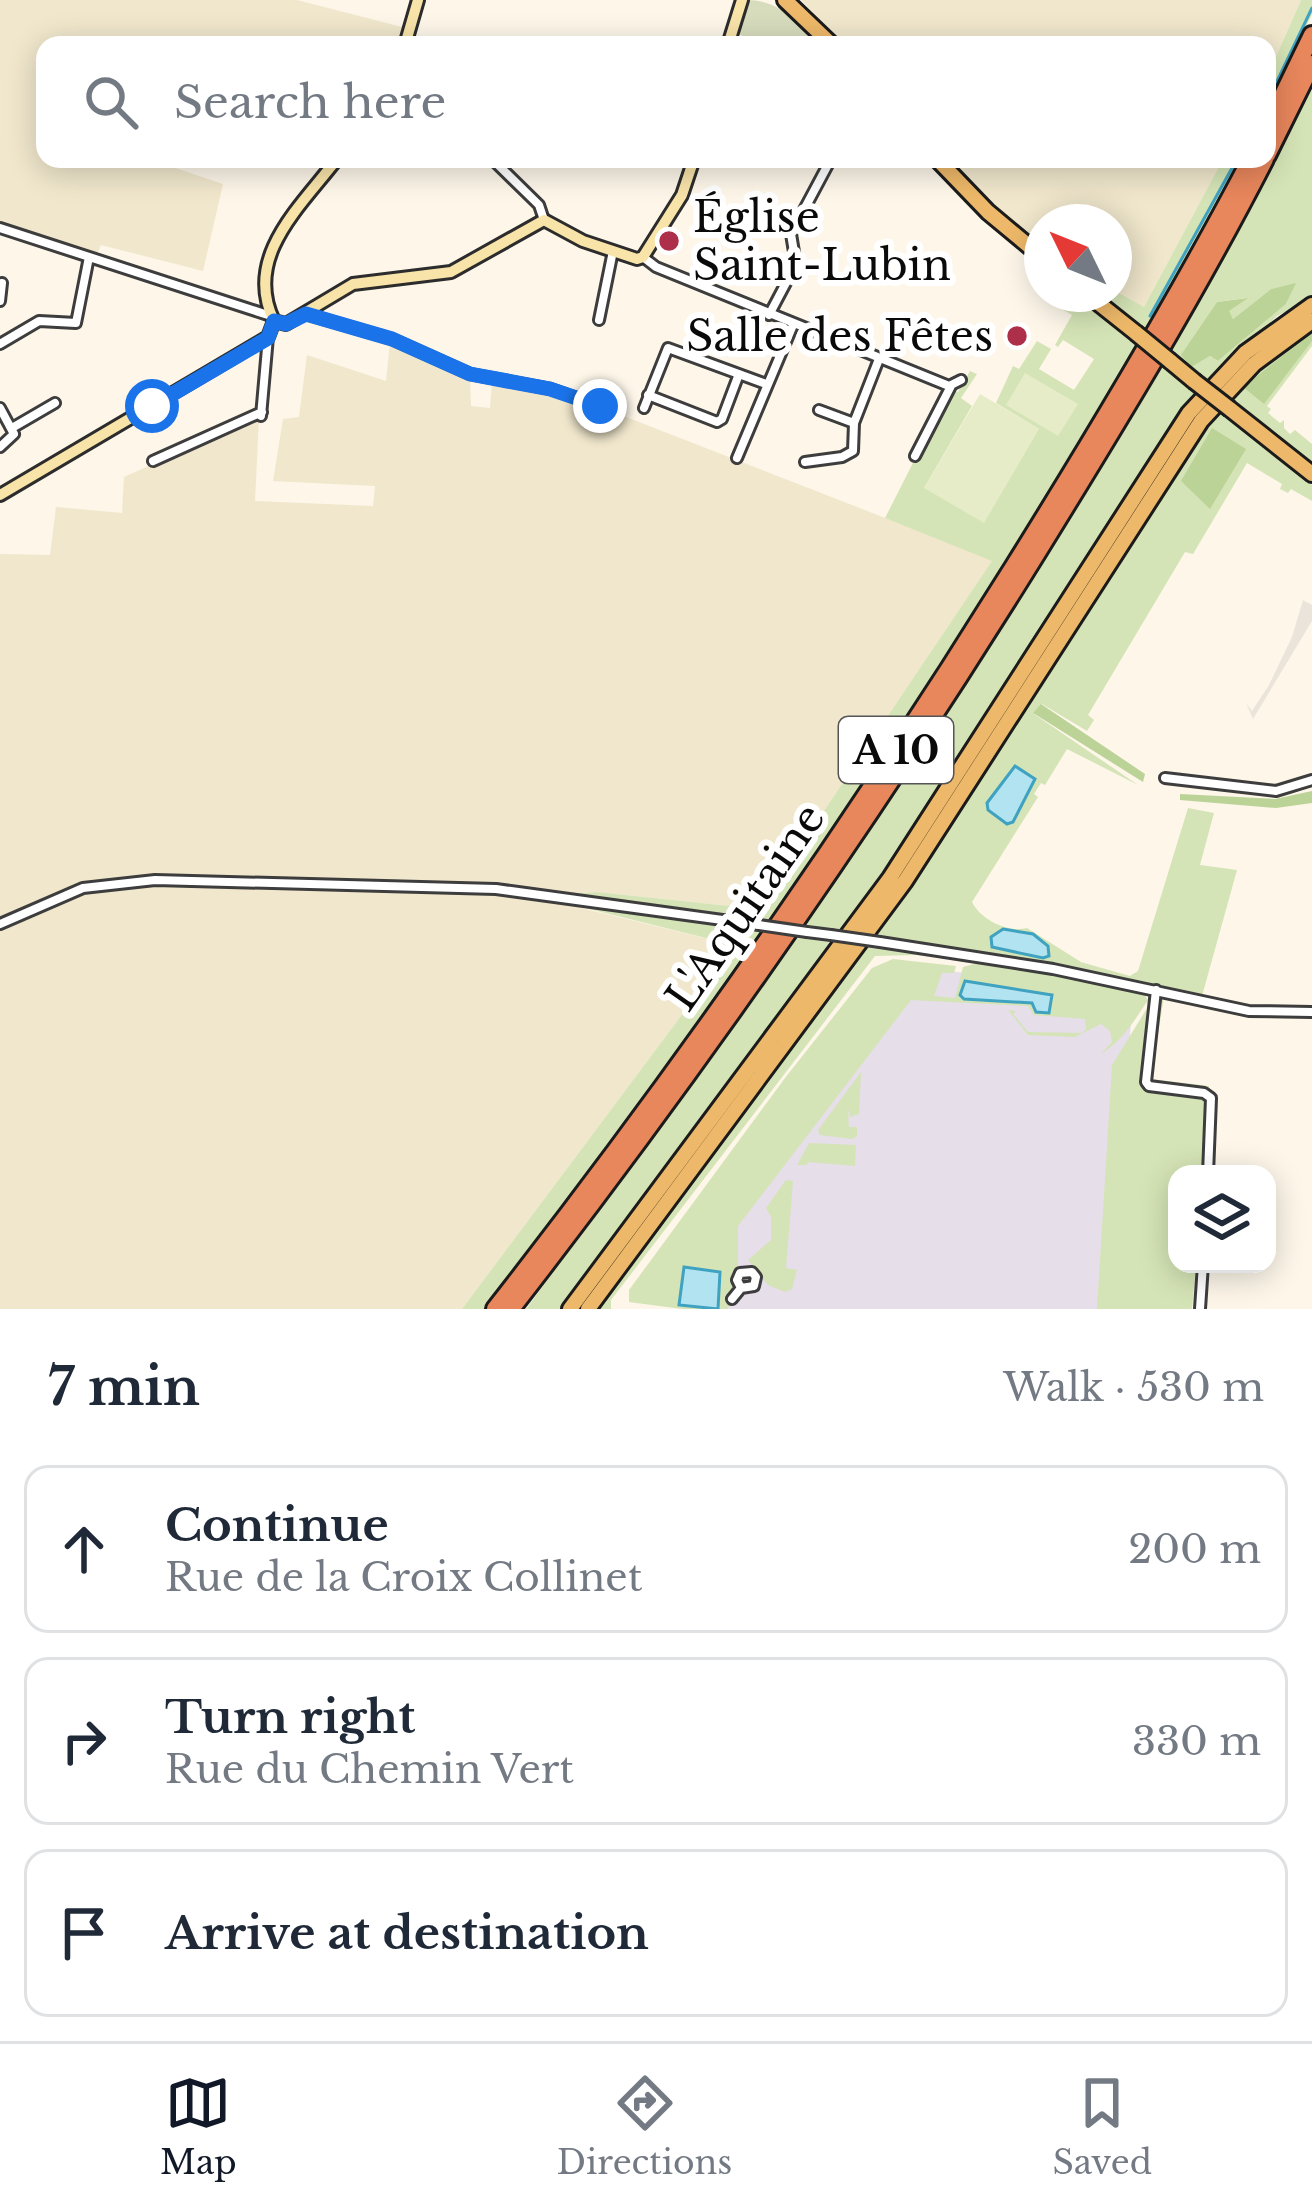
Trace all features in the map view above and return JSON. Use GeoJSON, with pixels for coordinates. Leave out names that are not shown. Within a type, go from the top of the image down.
{"type":"FeatureCollection","features":[{"type":"Feature","properties":{"kind":"highway"},"geometry":{"type":"LineString","coordinates":[[1276,109],[1312,35]]}},
{"type":"Feature","properties":{"kind":"highway","name":"L'Aquitaine"},"geometry":{"type":"LineString","coordinates":[[1276,137],[1312,64]]}},
{"type":"Feature","properties":{"kind":"highway","name":"L'Aquitaine"},"geometry":{"type":"LineString","coordinates":[[495,1309],[697,1040],[910,729],[1078,461],[1246,168]]}},
{"type":"Feature","properties":{"kind":"highway","name":"L'Aquitaine"},"geometry":{"type":"LineString","coordinates":[[511,1309],[717,1034],[885,790],[1089,468],[1260,168]]}},
{"type":"Feature","properties":{"kind":"main road"},"geometry":{"type":"LineString","coordinates":[[785,0],[823,36]]}},
{"type":"Feature","properties":{"kind":"main road"},"geometry":{"type":"LineString","coordinates":[[946,168],[1024,242]]}},
{"type":"Feature","properties":{"kind":"main road"},"geometry":{"type":"LineString","coordinates":[[570,1309],[890,878],[1195,405],[1245,352],[1312,304]]}},
{"type":"Feature","properties":{"kind":"main road"},"geometry":{"type":"LineString","coordinates":[[1110,312],[1312,474]]}},
{"type":"Feature","properties":{"kind":"main road"},"geometry":{"type":"LineString","coordinates":[[589,1309],[905,880],[1201,422],[1254,364],[1312,321]]}},
{"type":"Feature","properties":{"kind":"street"},"geometry":{"type":"LineString","coordinates":[[408,36],[418,0]]}},
{"type":"Feature","properties":{"kind":"street"},"geometry":{"type":"LineString","coordinates":[[734,36],[741,0]]}},
{"type":"Feature","properties":{"kind":"street"},"geometry":{"type":"LineString","coordinates":[[153,461],[261,415],[273,318],[263,277],[269,250],[330,168]]}},
{"type":"Feature","properties":{"kind":"street"},"geometry":{"type":"LineString","coordinates":[[501,168],[541,208],[544,220],[566,234],[637,259],[643,257],[682,195],[691,168]]}},
{"type":"Feature","properties":{"kind":"street"},"geometry":{"type":"LineString","coordinates":[[769,315],[796,264],[791,234],[826,168]]}},
{"type":"Feature","properties":{"kind":"street"},"geometry":{"type":"LineString","coordinates":[[0,228],[286,324],[353,284],[451,272],[544,220]]}},
{"type":"Feature","properties":{"kind":"street"},"geometry":{"type":"LineString","coordinates":[[599,320],[614,251]]}},
{"type":"Feature","properties":{"kind":"street"},"geometry":{"type":"LineString","coordinates":[[0,344],[39,321],[76,323],[89,256]]}},
{"type":"Feature","properties":{"kind":"street"},"geometry":{"type":"LineString","coordinates":[[643,257],[656,268],[951,386]]}},
{"type":"Feature","properties":{"kind":"street"},"geometry":{"type":"LineString","coordinates":[[0,301],[2,283]]}},
{"type":"Feature","properties":{"kind":"street"},"geometry":{"type":"LineString","coordinates":[[306,314],[392,339],[470,374],[550,389],[600,406]]}},
{"type":"Feature","properties":{"kind":"street"},"geometry":{"type":"LineString","coordinates":[[737,458],[793,325]]}},
{"type":"Feature","properties":{"kind":"street"},"geometry":{"type":"LineString","coordinates":[[0,495],[268,338]]}},
{"type":"Feature","properties":{"kind":"street"},"geometry":{"type":"LineString","coordinates":[[644,408],[668,348],[766,384]]}},
{"type":"Feature","properties":{"kind":"street"},"geometry":{"type":"LineString","coordinates":[[805,462],[850,454],[856,443],[854,423],[879,359]]}},
{"type":"Feature","properties":{"kind":"street"},"geometry":{"type":"LineString","coordinates":[[648,395],[717,422],[739,374]]}},
{"type":"Feature","properties":{"kind":"street"},"geometry":{"type":"LineString","coordinates":[[915,456],[951,386],[961,380]]}},
{"type":"Feature","properties":{"kind":"street"},"geometry":{"type":"LineString","coordinates":[[12,428],[55,404]]}},
{"type":"Feature","properties":{"kind":"street"},"geometry":{"type":"LineString","coordinates":[[0,407],[12,428],[12,439],[0,447]]}},
{"type":"Feature","properties":{"kind":"street"},"geometry":{"type":"LineString","coordinates":[[818,410],[854,423]]}},
{"type":"Feature","properties":{"kind":"street"},"geometry":{"type":"LineString","coordinates":[[1165,778],[1276,791],[1312,780]]}},
{"type":"Feature","properties":{"kind":"street"},"geometry":{"type":"LineString","coordinates":[[0,924],[83,888],[155,880],[496,889],[964,955],[1249,1011],[1312,1012]]}},
{"type":"Feature","properties":{"kind":"street"},"geometry":{"type":"LineString","coordinates":[[1156,990],[1146,1082],[1211,1098],[1208,1165]]}},
{"type":"Feature","properties":{"kind":"street"},"geometry":{"type":"LineString","coordinates":[[1200,1309],[1202,1273]]}},
{"type":"Feature","properties":{"kind":"street"},"geometry":{"type":"LineString","coordinates":[[732,1304],[739,1284]]}},
{"type":"Feature","properties":{"kind":"shaded area"},"geometry":{"type":"Polygon","coordinates":[[[0,0],[297,0],[406,28],[403,36],[36,36],[36,168],[176,168],[223,184],[203,271],[101,245],[97,254],[0,223],[0,0]]]}},
{"type":"Feature","properties":{"kind":"shaded area"},"geometry":{"type":"Polygon","coordinates":[[[801,0],[1301,0],[1276,57],[1276,36],[836,36],[801,0]]]}},
{"type":"Feature","properties":{"kind":"shaded area"},"geometry":{"type":"Polygon","coordinates":[[[957,168],[1218,168],[1144,307],[1132,300],[1132,204],[1024,204],[1024,231],[957,168]]]}},
{"type":"Feature","properties":{"kind":"shaded area"},"geometry":{"type":"Polygon","coordinates":[[[390,343],[470,380],[471,406],[490,408],[492,383],[562,392],[993,560],[758,909],[597,892],[554,895],[554,900],[589,910],[734,945],[462,1309],[0,1309],[0,554],[50,555],[56,507],[122,513],[124,477],[259,417],[255,501],[373,506],[375,486],[273,481],[283,419],[299,417],[307,355],[386,381],[390,343]]]}},
{"type":"Feature","properties":{"kind":"shaded area"},"geometry":{"type":"Polygon","coordinates":[[[1303,600],[1312,605],[1312,621],[1253,719],[1246,703],[1252,711],[1269,685],[1303,600]]]}},
{"type":"Feature","properties":{"kind":"shaded area"},"geometry":{"type":"Polygon","coordinates":[[[916,967],[1133,993],[1111,1309],[713,1309],[721,1227],[916,967]]]}},
{"type":"Feature","properties":{"kind":"green space"},"geometry":{"type":"Polygon","coordinates":[[[747,0],[779,8],[812,36],[742,36],[739,34],[747,0]]]}},
{"type":"Feature","properties":{"kind":"green space"},"geometry":{"type":"Polygon","coordinates":[[[1301,0],[1312,0],[1312,14],[1276,89],[1276,57],[1301,0]]]}},
{"type":"Feature","properties":{"kind":"green space"},"geometry":{"type":"Polygon","coordinates":[[[1312,81],[1312,298],[1277,316],[1208,382],[1166,349],[1269,168],[1276,168],[1276,154],[1312,81]],[[1295,284],[1271,289],[1233,319],[1228,311],[1246,298],[1217,302],[1182,355],[1191,366],[1210,356],[1218,361],[1286,304],[1295,284]]]}},
{"type":"Feature","properties":{"kind":"green space"},"geometry":{"type":"Polygon","coordinates":[[[1218,168],[1236,168],[1145,332],[1120,312],[1132,312],[1132,300],[1144,307],[1218,168]]]}},
{"type":"Feature","properties":{"kind":"green space"},"geometry":{"type":"Polygon","coordinates":[[[1296,283],[1286,304],[1218,361],[1210,356],[1191,367],[1181,355],[1217,302],[1248,298],[1229,311],[1233,319],[1271,289],[1296,283]]]}},
{"type":"Feature","properties":{"kind":"green space"},"geometry":{"type":"Polygon","coordinates":[[[1067,312],[1099,312],[1139,344],[959,639],[770,922],[555,895],[597,892],[758,909],[992,561],[885,518],[950,390],[958,392],[970,371],[977,374],[961,398],[972,406],[924,488],[1039,429],[996,403],[1013,366],[1019,369],[1037,341],[1051,349],[1039,369],[1074,390],[1094,359],[1063,340],[1055,345],[1072,315],[1067,312]]]}},
{"type":"Feature","properties":{"kind":"green space"},"geometry":{"type":"Polygon","coordinates":[[[1312,326],[1312,346],[1267,406],[1280,423],[1284,420],[1290,434],[1295,430],[1312,444],[1312,467],[1227,397],[1243,378],[1312,326]]]}},
{"type":"Feature","properties":{"kind":"green space"},"geometry":{"type":"Polygon","coordinates":[[[1312,333],[1312,341],[1264,404],[1243,387],[1312,333]]]}},
{"type":"Feature","properties":{"kind":"green space"},"geometry":{"type":"Polygon","coordinates":[[[1160,362],[1197,393],[847,933],[800,926],[984,656],[1156,378],[1160,362]]]}},
{"type":"Feature","properties":{"kind":"green space"},"geometry":{"type":"Polygon","coordinates":[[[1025,373],[1078,404],[1058,436],[1006,405],[1025,373]]]}},
{"type":"Feature","properties":{"kind":"green space"},"geometry":{"type":"Polygon","coordinates":[[[980,394],[1039,429],[984,523],[924,488],[980,394]]]}},
{"type":"Feature","properties":{"kind":"green space"},"geometry":{"type":"Polygon","coordinates":[[[1217,409],[1312,485],[1312,501],[1291,489],[1288,493],[1280,489],[1282,484],[1247,463],[1193,554],[1185,552],[1088,715],[1094,720],[1087,731],[1042,704],[1034,714],[1138,785],[1067,749],[1034,794],[1038,797],[972,902],[996,924],[1027,928],[1081,962],[1130,976],[1138,971],[1188,808],[1214,813],[1200,865],[1237,870],[1202,996],[873,936],[1129,539],[1217,409]]]}},
{"type":"Feature","properties":{"kind":"green space"},"geometry":{"type":"Polygon","coordinates":[[[1212,428],[1246,449],[1210,509],[1181,481],[1212,428]]]}},
{"type":"Feature","properties":{"kind":"green space"},"geometry":{"type":"Polygon","coordinates":[[[1041,704],[1145,774],[1143,782],[1033,713],[1041,704]]]}},
{"type":"Feature","properties":{"kind":"green space"},"geometry":{"type":"Polygon","coordinates":[[[1312,791],[1312,803],[1276,808],[1180,800],[1180,794],[1275,799],[1312,791]]]}},
{"type":"Feature","properties":{"kind":"green space"},"geometry":{"type":"Polygon","coordinates":[[[553,900],[765,930],[485,1309],[462,1309],[734,945],[553,900]]]}},
{"type":"Feature","properties":{"kind":"green space"},"geometry":{"type":"Polygon","coordinates":[[[795,934],[828,939],[837,946],[565,1309],[526,1309],[746,1010],[795,934]]]}},
{"type":"Feature","properties":{"kind":"green space"},"geometry":{"type":"Polygon","coordinates":[[[868,944],[964,957],[963,961],[875,956],[611,1300],[611,1309],[593,1309],[868,944]]]}},
{"type":"Feature","properties":{"kind":"green space"},"geometry":{"type":"Polygon","coordinates":[[[893,959],[956,966],[954,973],[942,973],[934,996],[955,998],[963,967],[985,961],[1141,990],[1148,1000],[1122,1036],[1101,1054],[1112,1042],[1110,1031],[1101,1024],[1075,1037],[1028,1035],[1008,1010],[1016,1011],[1013,1014],[1028,1032],[1082,1033],[1085,1019],[1034,1015],[1028,1006],[911,1000],[738,1226],[738,1267],[728,1309],[629,1302],[629,1290],[785,1078],[872,968],[893,959]]]}},
{"type":"Feature","properties":{"kind":"green space"},"geometry":{"type":"Polygon","coordinates":[[[1164,996],[1151,1079],[1209,1086],[1203,1165],[1168,1165],[1168,1273],[1195,1273],[1192,1309],[1097,1309],[1112,1065],[1149,1005],[1164,996]]]}},
{"type":"Feature","properties":{"kind":"green space"},"geometry":{"type":"Polygon","coordinates":[[[861,1072],[859,1114],[850,1117],[848,1109],[849,1131],[857,1127],[857,1136],[820,1135],[818,1130],[861,1072]]]}},
{"type":"Feature","properties":{"kind":"green space"},"geometry":{"type":"Polygon","coordinates":[[[809,1143],[856,1145],[855,1166],[797,1165],[809,1143]]]}},
{"type":"Feature","properties":{"kind":"green space"},"geometry":{"type":"Polygon","coordinates":[[[786,1180],[793,1181],[786,1268],[797,1270],[792,1289],[785,1292],[768,1285],[748,1260],[771,1240],[766,1208],[786,1180]]]}},
{"type":"Feature","properties":{"kind":"water"},"geometry":{"type":"Polygon","coordinates":[[[1015,766],[1035,779],[1013,822],[1007,824],[988,810],[987,803],[1015,766]]]}},
{"type":"Feature","properties":{"kind":"water"},"geometry":{"type":"Polygon","coordinates":[[[1003,929],[1033,934],[1048,946],[1049,956],[992,947],[991,937],[1003,929]]]}},
{"type":"Feature","properties":{"kind":"water"},"geometry":{"type":"Polygon","coordinates":[[[965,981],[1052,995],[1049,1013],[1036,1012],[1032,1003],[964,999],[960,995],[965,981]]]}},
{"type":"Feature","properties":{"kind":"water"},"geometry":{"type":"Polygon","coordinates":[[[684,1267],[720,1272],[718,1309],[679,1305],[684,1267]]]}},
{"type":"Feature","properties":{"kind":"waterway"},"geometry":{"type":"LineString","coordinates":[[1276,83],[1312,8]]}},
{"type":"Feature","properties":{"kind":"waterway"},"geometry":{"type":"LineString","coordinates":[[1150,316],[1232,168]]}},
{"type":"Feature","properties":{"kind":"place","name":"Église Saint-Lubin"},"geometry":{"type":"Point","coordinates":[669,241]}},
{"type":"Feature","properties":{"kind":"place","name":"Salle des Fêtes"},"geometry":{"type":"Point","coordinates":[1017,336]}},
{"type":"Feature","properties":{"kind":"route"},"geometry":{"type":"LineString","coordinates":[[152,406],[268,338],[274,321],[286,324],[306,314],[392,339],[470,374],[550,389],[600,406]]}}]}
